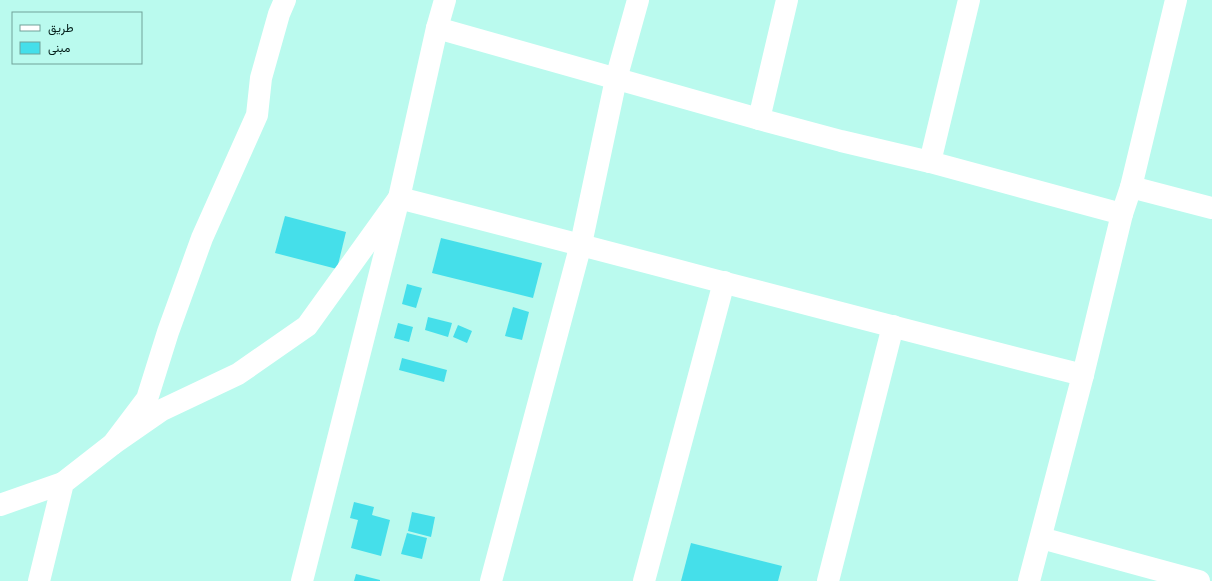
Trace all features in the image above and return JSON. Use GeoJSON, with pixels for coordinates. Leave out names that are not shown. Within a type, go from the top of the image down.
{"type":"FeatureCollection","features":[{"type":"Feature","properties":{"kind":"street"},"geometry":{"type":"LineString","coordinates":[[113,444],[147,399],[168,332],[202,238],[257,114],[262,78],[279,14],[285,0]]}},
{"type":"Feature","properties":{"kind":"street"},"geometry":{"type":"LineString","coordinates":[[302,581],[399,198],[437,28],[445,0]]}},
{"type":"Feature","properties":{"kind":"street"},"geometry":{"type":"LineString","coordinates":[[491,581],[580,244],[616,79],[638,0]]}},
{"type":"Feature","properties":{"kind":"street"},"geometry":{"type":"LineString","coordinates":[[759,119],[787,0]]}},
{"type":"Feature","properties":{"kind":"street"},"geometry":{"type":"LineString","coordinates":[[930,162],[969,0]]}},
{"type":"Feature","properties":{"kind":"street"},"geometry":{"type":"LineString","coordinates":[[1029,581],[1083,375],[1122,214],[1131,187],[1176,0]]}},
{"type":"Feature","properties":{"kind":"street"},"geometry":{"type":"LineString","coordinates":[[437,28],[759,119],[841,141],[930,162],[1122,214]]}},
{"type":"Feature","properties":{"kind":"street"},"geometry":{"type":"LineString","coordinates":[[1131,187],[1212,208]]}},
{"type":"Feature","properties":{"kind":"street"},"geometry":{"type":"LineString","coordinates":[[0,505],[63,483],[113,444],[162,410],[238,374],[308,326],[399,198]]}},
{"type":"Feature","properties":{"kind":"street"},"geometry":{"type":"LineString","coordinates":[[399,198],[1083,375]]}},
{"type":"Feature","properties":{"kind":"street"},"geometry":{"type":"LineString","coordinates":[[644,581],[724,282]]}},
{"type":"Feature","properties":{"kind":"street"},"geometry":{"type":"LineString","coordinates":[[828,581],[893,326]]}},
{"type":"Feature","properties":{"kind":"street"},"geometry":{"type":"LineString","coordinates":[[39,581],[63,483]]}},
{"type":"Feature","properties":{"kind":"street"},"geometry":{"type":"LineString","coordinates":[[1041,538],[1199,581]]}},
{"type":"Feature","properties":{"kind":"building"},"geometry":{"type":"Polygon","coordinates":[[[285,216],[346,232],[337,269],[275,253],[285,216]]]}},
{"type":"Feature","properties":{"kind":"building"},"geometry":{"type":"Polygon","coordinates":[[[441,238],[542,263],[533,298],[432,273],[441,238]]]}},
{"type":"Feature","properties":{"kind":"building"},"geometry":{"type":"Polygon","coordinates":[[[407,284],[422,288],[416,308],[402,304],[407,284]]]}},
{"type":"Feature","properties":{"kind":"building"},"geometry":{"type":"Polygon","coordinates":[[[513,307],[529,312],[522,340],[505,336],[513,307]]]}},
{"type":"Feature","properties":{"kind":"building"},"geometry":{"type":"Polygon","coordinates":[[[428,317],[452,323],[448,337],[425,330],[428,317]]]}},
{"type":"Feature","properties":{"kind":"building"},"geometry":{"type":"Polygon","coordinates":[[[398,323],[413,327],[409,342],[394,338],[398,323]]]}},
{"type":"Feature","properties":{"kind":"building"},"geometry":{"type":"Polygon","coordinates":[[[458,325],[472,331],[467,343],[453,337],[458,325]]]}},
{"type":"Feature","properties":{"kind":"building"},"geometry":{"type":"Polygon","coordinates":[[[402,358],[447,370],[444,382],[399,370],[402,358]]]}},
{"type":"Feature","properties":{"kind":"building"},"geometry":{"type":"Polygon","coordinates":[[[354,502],[374,507],[372,515],[390,520],[381,556],[351,548],[358,520],[350,518],[354,502]]]}},
{"type":"Feature","properties":{"kind":"building"},"geometry":{"type":"Polygon","coordinates":[[[412,512],[435,517],[431,537],[408,531],[412,512]]]}},
{"type":"Feature","properties":{"kind":"building"},"geometry":{"type":"Polygon","coordinates":[[[407,533],[427,538],[422,559],[401,554],[407,533]]]}},
{"type":"Feature","properties":{"kind":"building"},"geometry":{"type":"Polygon","coordinates":[[[691,543],[782,566],[778,581],[681,581],[691,543]]]}},
{"type":"Feature","properties":{"kind":"building"},"geometry":{"type":"Polygon","coordinates":[[[356,574],[380,580],[380,581],[354,581],[356,574]]]}}]}
